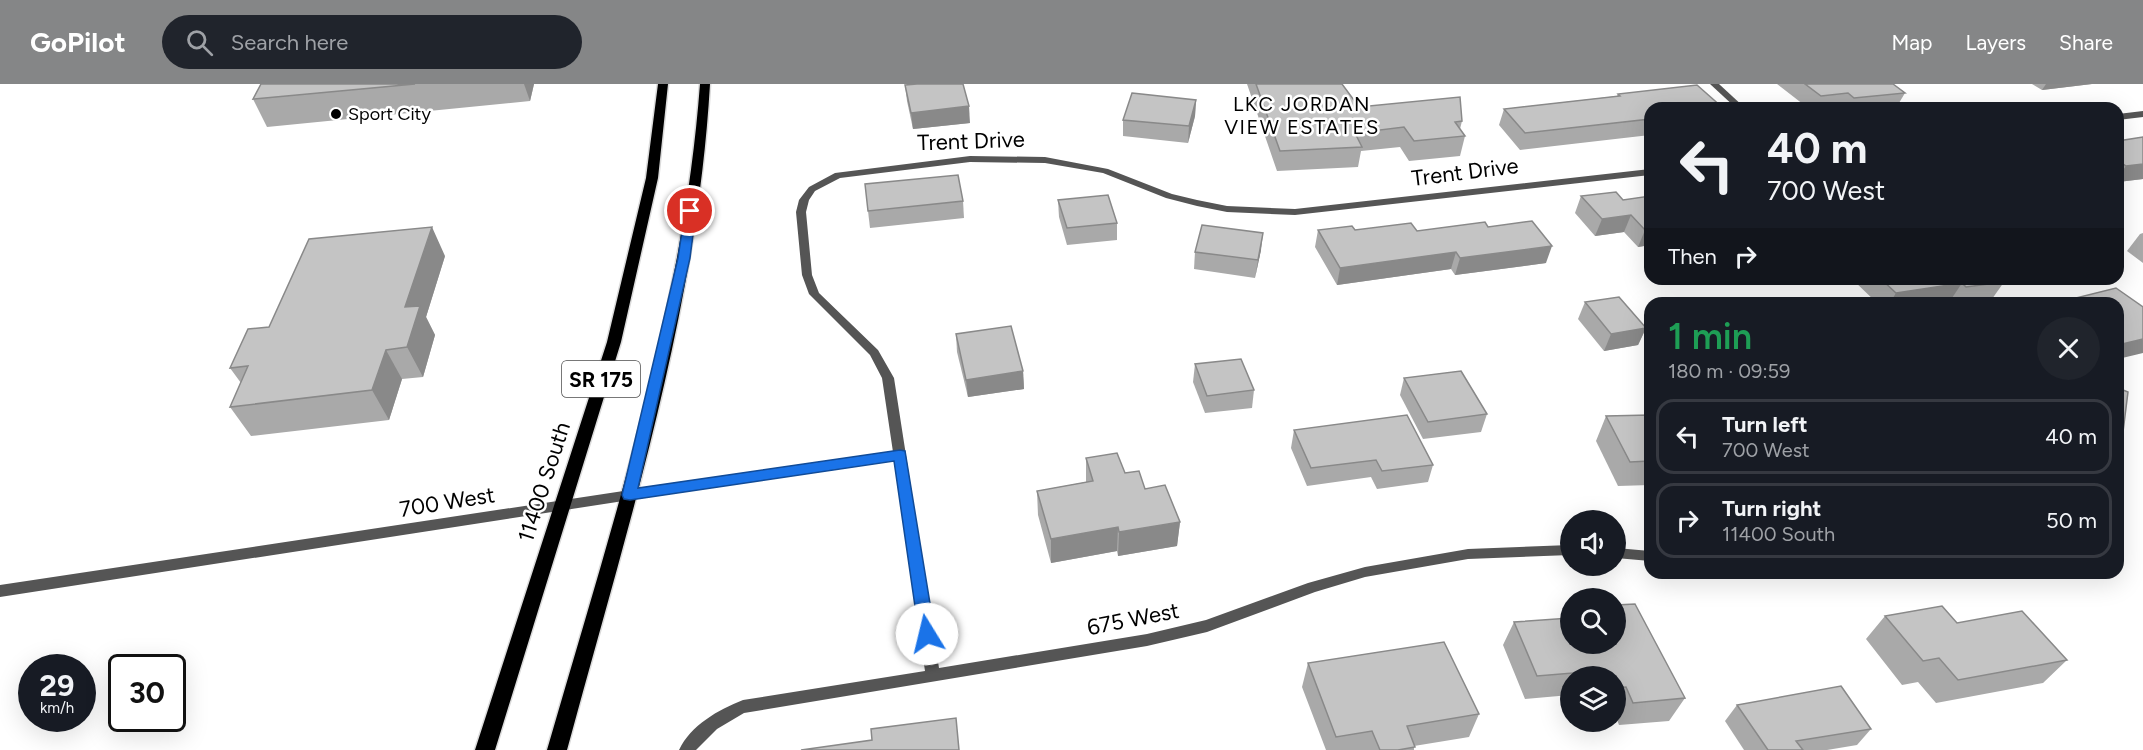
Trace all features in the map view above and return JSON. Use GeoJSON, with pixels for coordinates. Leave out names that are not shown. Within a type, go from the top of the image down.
{"type":"FeatureCollection","features":[{"type":"Feature","properties":{"kind":"main road","name":"11400 South"},"geometry":{"type":"LineString","coordinates":[[485,750],[560,506],[614,342],[652,178],[663,84]]}},
{"type":"Feature","properties":{"kind":"main road","name":"SR 175"},"geometry":{"type":"LineString","coordinates":[[557,750],[630,495],[684,258],[704,118],[705,84]]}},
{"type":"Feature","properties":{"kind":"street"},"geometry":{"type":"LineString","coordinates":[[1714,84],[1734,102]]}},
{"type":"Feature","properties":{"kind":"street"},"geometry":{"type":"LineString","coordinates":[[2124,116],[2143,114]]}},
{"type":"Feature","properties":{"kind":"street","name":"Trent Drive"},"geometry":{"type":"LineString","coordinates":[[933,675],[888,378],[874,353],[814,294],[807,275],[801,212],[804,200],[812,189],[838,175],[970,159],[1045,160],[1105,171],[1169,196],[1197,203],[1255,211],[1295,212],[1644,173]]}},
{"type":"Feature","properties":{"kind":"street","name":"700 West"},"geometry":{"type":"LineString","coordinates":[[0,591],[900,455]]}},
{"type":"Feature","properties":{"kind":"street","name":"675 West"},"geometry":{"type":"LineString","coordinates":[[687,750],[704,730],[723,715],[743,707],[1147,640],[1207,626],[1313,587],[1417,562],[1468,554],[1560,550]]}},
{"type":"Feature","properties":{"kind":"street"},"geometry":{"type":"LineString","coordinates":[[1626,554],[1644,555]]}},
{"type":"Feature","properties":{"kind":"building"},"geometry":{"type":"Polygon","coordinates":[[[261,84],[415,84],[253,99],[261,84]]]}},
{"type":"Feature","properties":{"kind":"building"},"geometry":{"type":"Polygon","coordinates":[[[963,84],[969,106],[911,113],[905,85],[963,84]]]}},
{"type":"Feature","properties":{"kind":"building"},"geometry":{"type":"Polygon","coordinates":[[[1256,84],[1342,84],[1359,107],[1460,97],[1462,121],[1455,122],[1465,136],[1414,141],[1404,127],[1355,133],[1362,147],[1280,151],[1256,84]]]}},
{"type":"Feature","properties":{"kind":"building"},"geometry":{"type":"Polygon","coordinates":[[[1805,84],[1893,84],[1905,93],[1854,98],[1848,93],[1821,96],[1805,84]]]}},
{"type":"Feature","properties":{"kind":"building"},"geometry":{"type":"Polygon","coordinates":[[[1697,85],[1716,102],[1644,102],[1644,120],[1525,133],[1504,109],[1620,96],[1618,94],[1697,85]]]}},
{"type":"Feature","properties":{"kind":"building"},"geometry":{"type":"Polygon","coordinates":[[[1132,93],[1196,100],[1189,126],[1123,120],[1132,93]]]}},
{"type":"Feature","properties":{"kind":"building"},"geometry":{"type":"Polygon","coordinates":[[[2143,137],[2143,164],[2124,164],[2124,140],[2143,137]]]}},
{"type":"Feature","properties":{"kind":"building"},"geometry":{"type":"Polygon","coordinates":[[[958,175],[963,201],[868,211],[865,184],[958,175]]]}},
{"type":"Feature","properties":{"kind":"building"},"geometry":{"type":"Polygon","coordinates":[[[1616,192],[1623,200],[1644,197],[1644,229],[1631,215],[1602,219],[1581,196],[1616,192]]]}},
{"type":"Feature","properties":{"kind":"building"},"geometry":{"type":"Polygon","coordinates":[[[1108,195],[1117,223],[1067,228],[1058,200],[1108,195]]]}},
{"type":"Feature","properties":{"kind":"building"},"geometry":{"type":"Polygon","coordinates":[[[1532,221],[1552,246],[1460,258],[1456,252],[1340,268],[1318,230],[1352,226],[1355,230],[1411,223],[1417,231],[1485,222],[1488,227],[1532,221]]]}},
{"type":"Feature","properties":{"kind":"building"},"geometry":{"type":"Polygon","coordinates":[[[1202,225],[1263,233],[1258,260],[1195,252],[1202,225]]]}},
{"type":"Feature","properties":{"kind":"building"},"geometry":{"type":"Polygon","coordinates":[[[432,227],[405,307],[420,306],[407,347],[386,350],[372,390],[230,407],[248,366],[230,368],[248,329],[269,327],[309,239],[432,227]]]}},
{"type":"Feature","properties":{"kind":"building"},"geometry":{"type":"Polygon","coordinates":[[[1887,285],[1949,285],[1896,293],[1887,285]]]}},
{"type":"Feature","properties":{"kind":"building"},"geometry":{"type":"Polygon","coordinates":[[[2116,288],[2143,307],[2143,339],[2124,344],[2124,297],[2080,297],[2116,288]]]}},
{"type":"Feature","properties":{"kind":"building"},"geometry":{"type":"Polygon","coordinates":[[[1619,297],[1644,328],[1611,334],[1585,302],[1619,297]]]}},
{"type":"Feature","properties":{"kind":"building"},"geometry":{"type":"Polygon","coordinates":[[[1011,326],[1023,371],[966,380],[956,334],[1011,326]]]}},
{"type":"Feature","properties":{"kind":"building"},"geometry":{"type":"Polygon","coordinates":[[[1241,359],[1254,390],[1207,396],[1195,364],[1241,359]]]}},
{"type":"Feature","properties":{"kind":"building"},"geometry":{"type":"Polygon","coordinates":[[[1461,371],[1487,414],[1428,422],[1404,378],[1461,371]]]}},
{"type":"Feature","properties":{"kind":"building"},"geometry":{"type":"Polygon","coordinates":[[[2124,390],[2128,392],[2124,424],[2124,390]]]}},
{"type":"Feature","properties":{"kind":"building"},"geometry":{"type":"Polygon","coordinates":[[[1407,415],[1433,465],[1382,471],[1376,460],[1311,468],[1294,430],[1407,415]]]}},
{"type":"Feature","properties":{"kind":"building"},"geometry":{"type":"Polygon","coordinates":[[[1644,415],[1644,461],[1630,462],[1606,416],[1644,415]]]}},
{"type":"Feature","properties":{"kind":"building"},"geometry":{"type":"Polygon","coordinates":[[[1117,453],[1125,473],[1139,471],[1145,489],[1165,485],[1180,522],[1119,532],[1118,527],[1051,539],[1037,491],[1093,481],[1086,458],[1117,453]]]}},
{"type":"Feature","properties":{"kind":"building"},"geometry":{"type":"Polygon","coordinates":[[[1626,604],[1635,604],[1685,698],[1633,703],[1626,687],[1626,666],[1560,666],[1560,674],[1537,676],[1514,622],[1560,619],[1560,654],[1626,654],[1626,604]]]}},
{"type":"Feature","properties":{"kind":"building"},"geometry":{"type":"Polygon","coordinates":[[[1942,606],[1957,623],[2022,611],[2067,660],[1958,680],[1939,658],[1923,661],[1885,616],[1942,606]]]}},
{"type":"Feature","properties":{"kind":"building"},"geometry":{"type":"Polygon","coordinates":[[[1444,642],[1479,714],[1407,726],[1415,747],[1398,750],[1380,750],[1372,731],[1336,737],[1308,663],[1444,642]]]}},
{"type":"Feature","properties":{"kind":"building"},"geometry":{"type":"Polygon","coordinates":[[[1841,686],[1871,729],[1796,741],[1803,750],[1768,750],[1737,705],[1841,686]]]}},
{"type":"Feature","properties":{"kind":"building"},"geometry":{"type":"Polygon","coordinates":[[[956,718],[959,750],[801,750],[872,740],[871,729],[956,718]]]}},
{"type":"Feature","properties":{"kind":"place","name":"Sport City"},"geometry":{"type":"Point","coordinates":[336,114]}},
{"type":"Feature","properties":{"kind":"district","name":"LKC JORDAN VIEW ESTATES"},"geometry":{"type":"Point","coordinates":[1302,116]}},
{"type":"Feature","properties":{"kind":"route"},"geometry":{"type":"LineString","coordinates":[[690,211],[684,258],[630,495],[703,482],[900,455],[927,634]]}}]}
